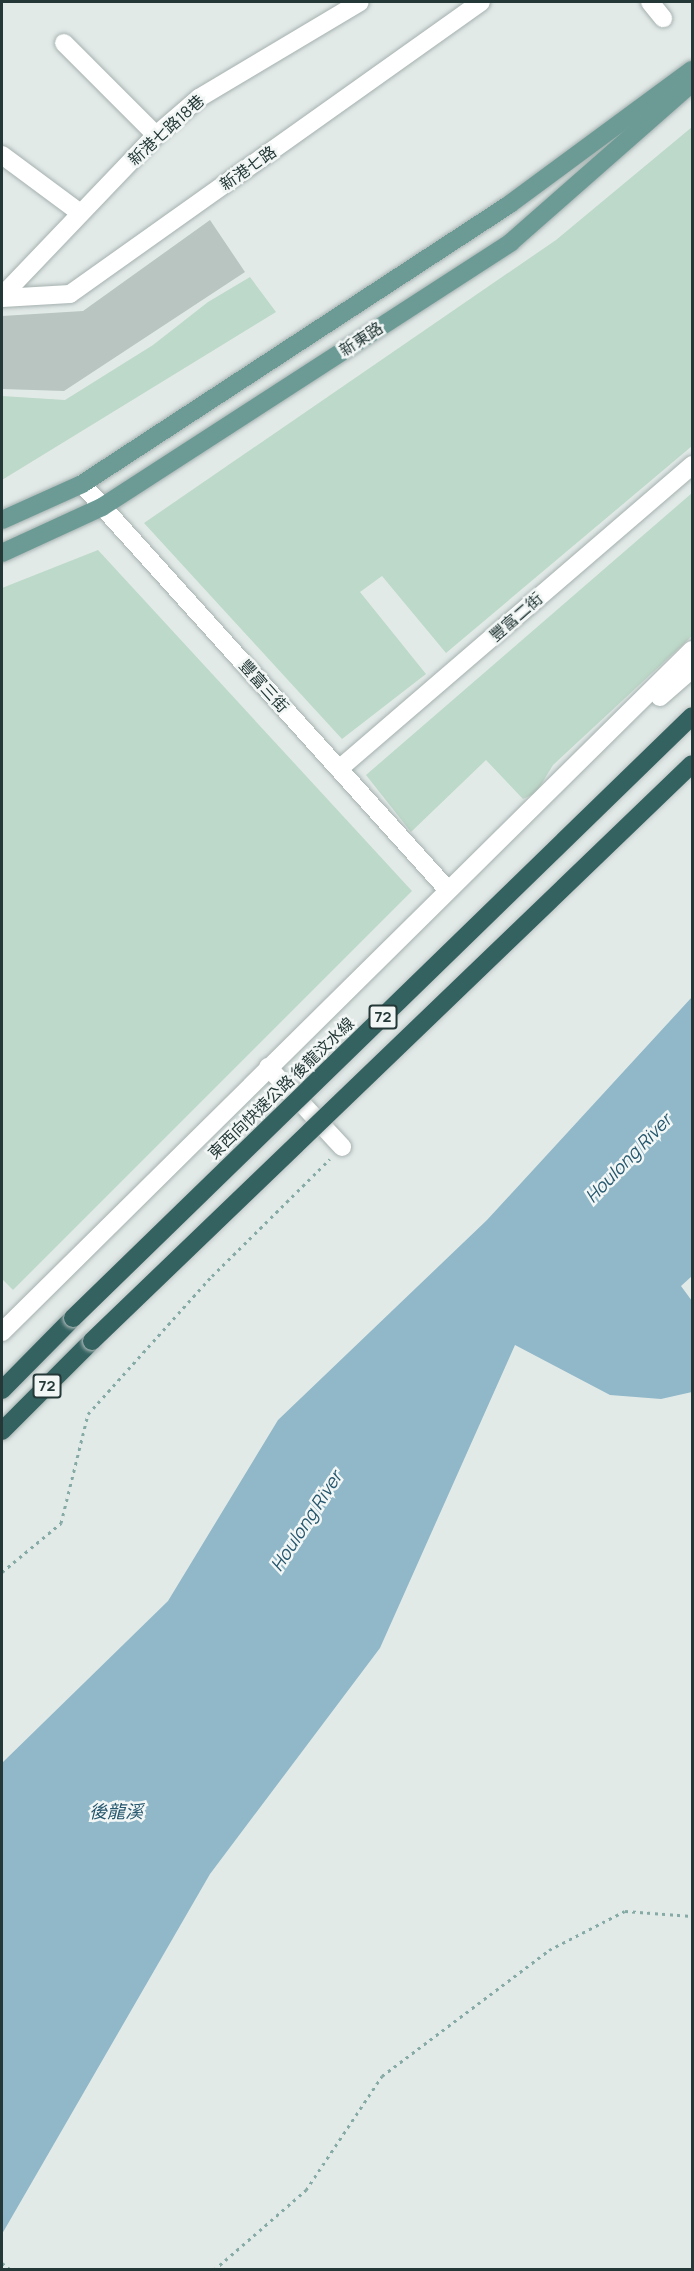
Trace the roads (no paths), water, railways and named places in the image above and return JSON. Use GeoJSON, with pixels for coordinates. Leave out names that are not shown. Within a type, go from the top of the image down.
{"type":"FeatureCollection","features":[{"type":"Feature","properties":{"kind":"highway","name":"東西向快速公路 後龍汶水線"},"geometry":{"type":"LineString","coordinates":[[2,1388],[693,716]]}},
{"type":"Feature","properties":{"kind":"highway","name":"72"},"geometry":{"type":"LineString","coordinates":[[2,1431],[92,1341],[693,764]]}},
{"type":"Feature","properties":{"kind":"main road","name":"新東路"},"geometry":{"type":"LineString","coordinates":[[2,520],[82,484],[510,204],[693,70]]}},
{"type":"Feature","properties":{"kind":"main road","name":"新東路"},"geometry":{"type":"LineString","coordinates":[[2,553],[102,507],[511,242],[693,83]]}},
{"type":"Feature","properties":{"kind":"street","name":"新港七路18巷"},"geometry":{"type":"LineString","coordinates":[[2,297],[156,135],[199,98],[360,2]]}},
{"type":"Feature","properties":{"kind":"street","name":"新港七路"},"geometry":{"type":"LineString","coordinates":[[2,297],[70,294],[481,2]]}},
{"type":"Feature","properties":{"kind":"street"},"geometry":{"type":"LineString","coordinates":[[650,2],[663,18]]}},
{"type":"Feature","properties":{"kind":"street"},"geometry":{"type":"LineString","coordinates":[[64,43],[156,135]]}},
{"type":"Feature","properties":{"kind":"street"},"geometry":{"type":"LineString","coordinates":[[2,155],[80,213]]}},
{"type":"Feature","properties":{"kind":"street","name":"豐富二街"},"geometry":{"type":"LineString","coordinates":[[339,769],[693,465]]}},
{"type":"Feature","properties":{"kind":"street","name":"豐富三街"},"geometry":{"type":"LineString","coordinates":[[82,484],[447,889]]}},
{"type":"Feature","properties":{"kind":"street"},"geometry":{"type":"LineString","coordinates":[[4,1327],[509,828],[693,650]]}},
{"type":"Feature","properties":{"kind":"street"},"geometry":{"type":"LineString","coordinates":[[509,828],[693,669]]}},
{"type":"Feature","properties":{"kind":"street"},"geometry":{"type":"LineString","coordinates":[[268,1067],[342,1147]]}},
{"type":"Feature","properties":{"kind":"water","name":"後龍溪"},"geometry":{"type":"Polygon","coordinates":[[[692,997],[692,1276],[681,1286],[692,1301],[692,1392],[661,1399],[610,1395],[515,1345],[380,1648],[210,1874],[2,2234],[2,1763],[168,1601],[278,1420],[487,1220],[692,997]]]}},
{"type":"Feature","properties":{"kind":"water label","name":"Houlong River"},"geometry":{"type":"Point","coordinates":[628,1158]}},
{"type":"Feature","properties":{"kind":"water label","name":"Houlong River"},"geometry":{"type":"Point","coordinates":[306,1521]}}]}
